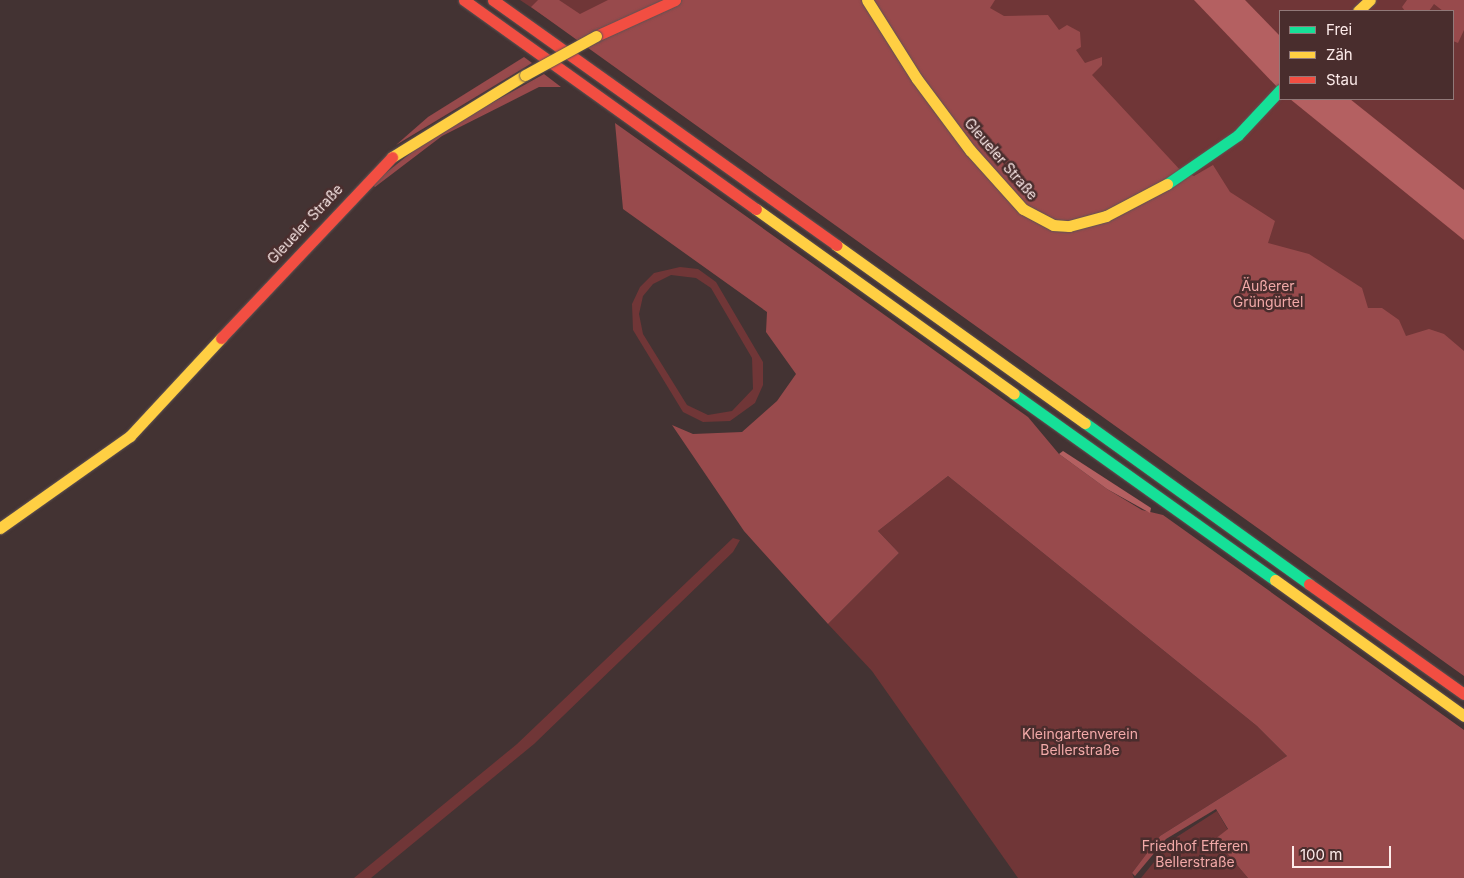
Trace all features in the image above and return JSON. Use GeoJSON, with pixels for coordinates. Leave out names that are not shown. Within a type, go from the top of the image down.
{"type":"FeatureCollection","features":[{"type":"Feature","properties":{"kind":"main road"},"geometry":{"type":"LineString","coordinates":[[464,0],[1464,716]]}},
{"type":"Feature","properties":{"kind":"main road"},"geometry":{"type":"LineString","coordinates":[[493,0],[1464,694]]}},
{"type":"Feature","properties":{"kind":"main road","name":"Gleueler Straße"},"geometry":{"type":"LineString","coordinates":[[0,528],[130,436],[390,159],[434,127],[525,75],[596,36],[676,0]]}},
{"type":"Feature","properties":{"kind":"main road","name":"Gleueler Straße"},"geometry":{"type":"LineString","coordinates":[[867,0],[917,79],[970,150],[1027,212],[1053,225],[1069,226],[1106,216],[1187,173],[1238,135],[1277,93]]}},
{"type":"Feature","properties":{"kind":"main road"},"geometry":{"type":"LineString","coordinates":[[1359,10],[1370,0]]}},
{"type":"Feature","properties":{"kind":"green space","name":"Äußerer Grüngürtel"},"geometry":{"type":"Polygon","coordinates":[[[520,0],[1464,0],[1464,675],[556,24],[520,0]]]}},
{"type":"Feature","properties":{"kind":"green space","name":"Äußerer Grüngürtel"},"geometry":{"type":"Polygon","coordinates":[[[538,0],[559,0],[580,14],[608,0],[995,0],[990,8],[1004,16],[1048,15],[1059,30],[1067,25],[1080,32],[1081,47],[1076,50],[1085,63],[1102,57],[1102,65],[1092,75],[1182,172],[1194,176],[1213,165],[1230,192],[1275,221],[1268,243],[1309,254],[1362,288],[1368,308],[1382,308],[1399,320],[1406,336],[1429,329],[1444,334],[1464,351],[1464,676],[531,7],[538,0]]]}},
{"type":"Feature","properties":{"kind":"green space"},"geometry":{"type":"Polygon","coordinates":[[[1407,0],[1464,0],[1464,30],[1458,43],[1454,41],[1454,10],[1442,10],[1434,4],[1430,10],[1404,10],[1402,7],[1407,0]]]}},
{"type":"Feature","properties":{"kind":"green space"},"geometry":{"type":"Polygon","coordinates":[[[524,57],[532,63],[396,145],[428,117],[524,57]]]}},
{"type":"Feature","properties":{"kind":"green space"},"geometry":{"type":"Polygon","coordinates":[[[544,74],[561,87],[539,87],[442,136],[375,187],[372,184],[432,136],[544,74]]]}},
{"type":"Feature","properties":{"kind":"green space"},"geometry":{"type":"Polygon","coordinates":[[[615,123],[1028,417],[1059,454],[1107,489],[1142,510],[1163,515],[1464,730],[1464,878],[1248,878],[1215,839],[1228,829],[1216,809],[1166,839],[1135,876],[1132,873],[1160,836],[1287,756],[1257,726],[948,476],[878,531],[899,553],[828,624],[744,531],[672,425],[693,434],[742,432],[777,401],[796,374],[766,332],[767,312],[623,209],[615,123]]]}},
{"type":"Feature","properties":{"kind":"green space"},"geometry":{"type":"Polygon","coordinates":[[[680,267],[698,269],[716,282],[763,362],[763,385],[755,403],[730,421],[703,422],[683,412],[633,330],[632,304],[640,287],[654,273],[680,267]],[[671,275],[653,284],[643,296],[639,314],[643,334],[687,405],[708,415],[732,411],[753,389],[752,358],[711,288],[696,278],[671,275]]]}},
{"type":"Feature","properties":{"kind":"green space","name":"Kleingartenverein Bellerstraße"},"geometry":{"type":"Polygon","coordinates":[[[948,476],[1257,726],[1287,756],[1160,836],[1132,873],[1134,878],[1018,878],[872,671],[828,624],[899,553],[878,531],[948,476]]]}},
{"type":"Feature","properties":{"kind":"green space"},"geometry":{"type":"Polygon","coordinates":[[[733,538],[740,540],[733,552],[534,744],[371,878],[354,878],[517,744],[733,538]]]}},
{"type":"Feature","properties":{"kind":"green space","name":"Friedhof Efferen Bellerstraße"},"geometry":{"type":"Polygon","coordinates":[[[1217,811],[1228,830],[1215,839],[1248,878],[1141,878],[1172,840],[1217,811]]]}},
{"type":"Feature","properties":{"kind":"shaded area"},"geometry":{"type":"Polygon","coordinates":[[[1194,0],[1245,0],[1279,35],[1279,89],[1194,0]]]}},
{"type":"Feature","properties":{"kind":"shaded area"},"geometry":{"type":"Polygon","coordinates":[[[1291,100],[1351,100],[1464,190],[1464,240],[1291,100]]]}},
{"type":"Feature","properties":{"kind":"shaded area"},"geometry":{"type":"Polygon","coordinates":[[[1063,451],[1151,508],[1150,513],[1107,489],[1059,454],[1063,451]]]}},
{"type":"Feature","properties":{"kind":"traffic: fast"},"geometry":{"type":"LineString","coordinates":[[1167,184],[1238,135],[1279,91]]}},
{"type":"Feature","properties":{"kind":"traffic: fast"},"geometry":{"type":"LineString","coordinates":[[1014,394],[1275,580]]}},
{"type":"Feature","properties":{"kind":"traffic: fast"},"geometry":{"type":"LineString","coordinates":[[1085,423],[1309,584]]}},
{"type":"Feature","properties":{"kind":"traffic: slow"},"geometry":{"type":"LineString","coordinates":[[867,0],[917,79],[970,150],[1023,209],[1053,225],[1069,226],[1106,216],[1167,184]]}},
{"type":"Feature","properties":{"kind":"traffic: slow"},"geometry":{"type":"LineString","coordinates":[[1359,10],[1370,0]]}},
{"type":"Feature","properties":{"kind":"traffic: slow"},"geometry":{"type":"LineString","coordinates":[[525,75],[596,36]]}},
{"type":"Feature","properties":{"kind":"traffic: slow"},"geometry":{"type":"LineString","coordinates":[[392,157],[525,75]]}},
{"type":"Feature","properties":{"kind":"traffic: slow"},"geometry":{"type":"LineString","coordinates":[[756,209],[1014,394]]}},
{"type":"Feature","properties":{"kind":"traffic: slow"},"geometry":{"type":"LineString","coordinates":[[836,245],[1085,423]]}},
{"type":"Feature","properties":{"kind":"traffic: slow"},"geometry":{"type":"LineString","coordinates":[[0,528],[130,436],[221,338]]}},
{"type":"Feature","properties":{"kind":"traffic: slow"},"geometry":{"type":"LineString","coordinates":[[1275,580],[1464,716]]}},
{"type":"Feature","properties":{"kind":"traffic: jam"},"geometry":{"type":"LineString","coordinates":[[464,0],[756,209]]}},
{"type":"Feature","properties":{"kind":"traffic: jam"},"geometry":{"type":"LineString","coordinates":[[493,0],[836,245]]}},
{"type":"Feature","properties":{"kind":"traffic: jam"},"geometry":{"type":"LineString","coordinates":[[596,36],[675,0]]}},
{"type":"Feature","properties":{"kind":"traffic: jam"},"geometry":{"type":"LineString","coordinates":[[221,338],[392,157]]}},
{"type":"Feature","properties":{"kind":"traffic: jam"},"geometry":{"type":"LineString","coordinates":[[1309,584],[1464,694]]}}]}
